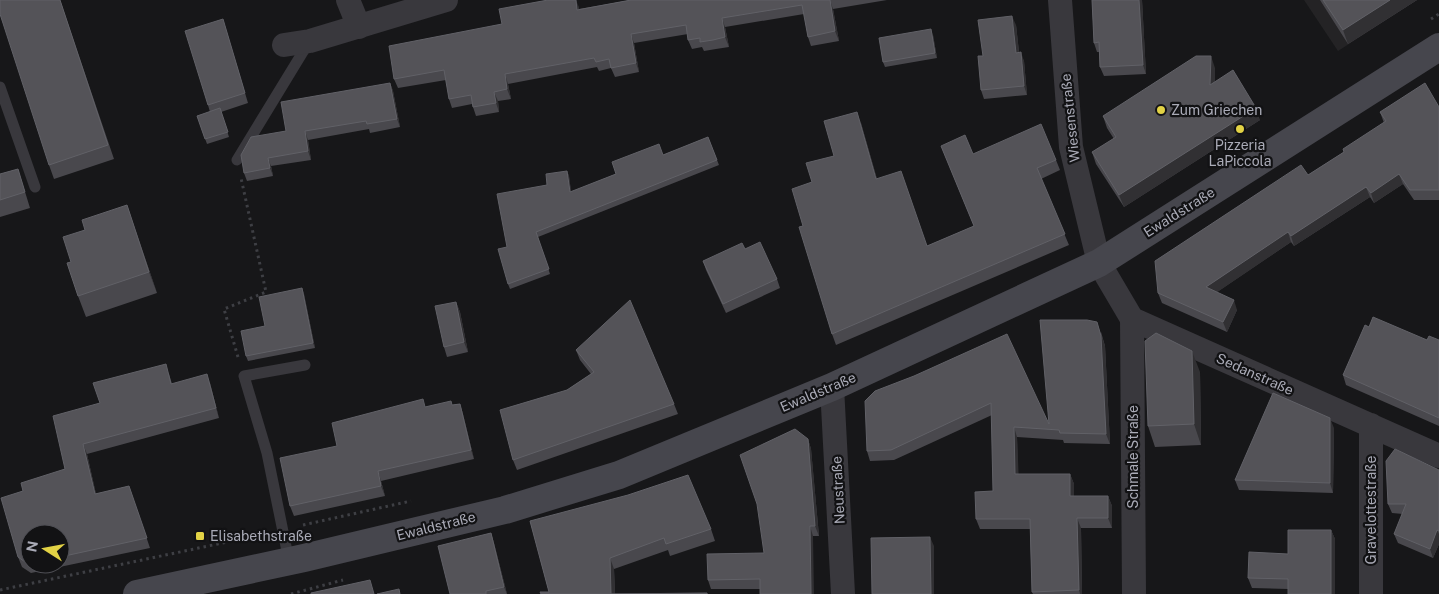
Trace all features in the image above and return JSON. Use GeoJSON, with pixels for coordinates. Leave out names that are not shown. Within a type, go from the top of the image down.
{"type":"FeatureCollection","features":[{"type":"Feature","properties":{"kind":"main road","name":"Ewaldstraße"},"geometry":{"type":"LineString","coordinates":[[137,594],[289,562],[505,510],[619,475],[832,387],[1099,263],[1439,47]]}},
{"type":"Feature","properties":{"kind":"street"},"geometry":{"type":"LineString","coordinates":[[348,0],[359,27]]}},
{"type":"Feature","properties":{"kind":"street"},"geometry":{"type":"LineString","coordinates":[[284,45],[310,41],[446,0]]}},
{"type":"Feature","properties":{"kind":"street","name":"Wiesenstraße"},"geometry":{"type":"LineString","coordinates":[[1060,0],[1071,147],[1099,263]]}},
{"type":"Feature","properties":{"kind":"street"},"geometry":{"type":"LineString","coordinates":[[1099,263],[1132,320]]}},
{"type":"Feature","properties":{"kind":"street","name":"Sedanstraße"},"geometry":{"type":"LineString","coordinates":[[1132,320],[1439,456]]}},
{"type":"Feature","properties":{"kind":"street","name":"Schmale Straße"},"geometry":{"type":"LineString","coordinates":[[1132,320],[1134,594]]}},
{"type":"Feature","properties":{"kind":"street","name":"Neustraße"},"geometry":{"type":"LineString","coordinates":[[832,387],[843,594]]}},
{"type":"Feature","properties":{"kind":"street","name":"Gravelottestraße"},"geometry":{"type":"LineString","coordinates":[[1371,425],[1371,594]]}},
{"type":"Feature","properties":{"kind":"lane"},"geometry":{"type":"LineString","coordinates":[[237,160],[310,41]]}},
{"type":"Feature","properties":{"kind":"lane"},"geometry":{"type":"LineString","coordinates":[[0,87],[35,187]]}},
{"type":"Feature","properties":{"kind":"lane"},"geometry":{"type":"LineString","coordinates":[[289,562],[267,453],[244,376],[305,365]]}},
{"type":"Feature","properties":{"kind":"path"},"geometry":{"type":"LineString","coordinates":[[1423,24],[1439,14]]}},
{"type":"Feature","properties":{"kind":"path"},"geometry":{"type":"LineString","coordinates":[[237,160],[266,292],[224,309],[244,376]]}},
{"type":"Feature","properties":{"kind":"path"},"geometry":{"type":"LineString","coordinates":[[0,590],[419,500]]}},
{"type":"Feature","properties":{"kind":"shaded area"},"geometry":{"type":"Polygon","coordinates":[[[1304,0],[1417,0],[1338,51],[1304,0]]]}},
{"type":"Feature","properties":{"kind":"building"},"geometry":{"type":"Polygon","coordinates":[[[0,0],[60,0],[108,145],[49,165],[0,14],[0,0]]]}},
{"type":"Feature","properties":{"kind":"building"},"geometry":{"type":"Polygon","coordinates":[[[548,0],[576,0],[577,10],[631,0],[830,0],[835,31],[808,37],[802,5],[722,18],[725,37],[713,40],[700,42],[700,38],[688,40],[686,25],[631,34],[636,63],[611,68],[609,59],[596,62],[594,58],[505,74],[507,89],[494,92],[496,103],[473,107],[471,95],[449,99],[444,70],[394,79],[389,46],[502,24],[499,9],[548,0]]]}},
{"type":"Feature","properties":{"kind":"building"},"geometry":{"type":"Polygon","coordinates":[[[1092,0],[1139,0],[1143,65],[1100,67],[1099,42],[1094,43],[1092,0]]]}},
{"type":"Feature","properties":{"kind":"building"},"geometry":{"type":"Polygon","coordinates":[[[1323,0],[1390,0],[1343,30],[1323,0]]]}},
{"type":"Feature","properties":{"kind":"building"},"geometry":{"type":"Polygon","coordinates":[[[1012,16],[1016,53],[1021,52],[1024,86],[981,90],[978,56],[983,56],[978,20],[1012,16]]]}},
{"type":"Feature","properties":{"kind":"building"},"geometry":{"type":"Polygon","coordinates":[[[223,19],[245,93],[208,105],[185,31],[223,19]]]}},
{"type":"Feature","properties":{"kind":"building"},"geometry":{"type":"Polygon","coordinates":[[[931,29],[935,53],[883,62],[879,38],[931,29]]]}},
{"type":"Feature","properties":{"kind":"building"},"geometry":{"type":"Polygon","coordinates":[[[1196,56],[1211,56],[1210,85],[1233,70],[1256,108],[1119,195],[1092,152],[1116,137],[1103,116],[1196,56]]]}},
{"type":"Feature","properties":{"kind":"building"},"geometry":{"type":"Polygon","coordinates":[[[390,83],[397,119],[367,124],[366,121],[305,131],[308,151],[268,158],[270,168],[244,173],[241,155],[251,137],[286,131],[281,102],[390,83]]]}},
{"type":"Feature","properties":{"kind":"building"},"geometry":{"type":"Polygon","coordinates":[[[1425,83],[1439,107],[1439,190],[1410,190],[1399,174],[1371,193],[1366,187],[1291,236],[1288,232],[1206,287],[1234,300],[1223,322],[1158,293],[1155,261],[1301,165],[1308,175],[1344,152],[1343,149],[1386,121],[1380,112],[1425,83]]]}},
{"type":"Feature","properties":{"kind":"building"},"geometry":{"type":"Polygon","coordinates":[[[220,108],[228,132],[205,139],[197,116],[220,108]]]}},
{"type":"Feature","properties":{"kind":"building"},"geometry":{"type":"Polygon","coordinates":[[[857,112],[876,179],[901,171],[927,246],[974,226],[941,146],[965,135],[973,154],[1041,124],[1056,160],[1037,168],[1065,234],[832,334],[799,227],[803,226],[792,189],[812,182],[806,163],[834,156],[824,121],[857,112]]]}},
{"type":"Feature","properties":{"kind":"building"},"geometry":{"type":"Polygon","coordinates":[[[708,137],[717,160],[536,232],[549,269],[508,284],[498,249],[507,247],[497,194],[547,185],[546,174],[567,171],[570,192],[616,174],[612,162],[659,144],[663,155],[708,137]]]}},
{"type":"Feature","properties":{"kind":"building"},"geometry":{"type":"Polygon","coordinates":[[[18,169],[25,192],[0,200],[0,174],[18,169]]]}},
{"type":"Feature","properties":{"kind":"building"},"geometry":{"type":"Polygon","coordinates":[[[127,205],[149,272],[78,296],[67,263],[71,262],[63,237],[85,230],[82,220],[127,205]]]}},
{"type":"Feature","properties":{"kind":"building"},"geometry":{"type":"Polygon","coordinates":[[[760,242],[777,279],[723,304],[703,261],[742,243],[745,249],[760,242]]]}},
{"type":"Feature","properties":{"kind":"building"},"geometry":{"type":"Polygon","coordinates":[[[302,288],[313,343],[246,356],[241,331],[265,326],[259,297],[302,288]]]}},
{"type":"Feature","properties":{"kind":"building"},"geometry":{"type":"Polygon","coordinates":[[[630,300],[674,404],[513,460],[500,410],[567,390],[594,372],[576,350],[630,300]]]}},
{"type":"Feature","properties":{"kind":"building"},"geometry":{"type":"Polygon","coordinates":[[[456,302],[464,342],[444,347],[435,306],[456,302]]]}},
{"type":"Feature","properties":{"kind":"building"},"geometry":{"type":"Polygon","coordinates":[[[1373,317],[1427,340],[1429,336],[1439,340],[1439,418],[1343,375],[1365,325],[1369,327],[1373,317]]]}},
{"type":"Feature","properties":{"kind":"building"},"geometry":{"type":"Polygon","coordinates":[[[1040,320],[1087,320],[1097,322],[1101,336],[1106,434],[1060,433],[1059,430],[1014,427],[1015,474],[1070,474],[1070,496],[1108,496],[1108,518],[1077,518],[1079,590],[1032,592],[1030,519],[976,519],[975,492],[993,491],[991,403],[891,450],[867,451],[865,401],[875,391],[914,376],[1007,334],[1049,424],[1040,320]]]}},
{"type":"Feature","properties":{"kind":"building"},"geometry":{"type":"Polygon","coordinates":[[[1156,333],[1192,351],[1194,424],[1148,426],[1145,341],[1156,333]]]}},
{"type":"Feature","properties":{"kind":"building"},"geometry":{"type":"Polygon","coordinates":[[[166,364],[171,384],[207,374],[216,408],[83,444],[95,494],[129,486],[147,538],[70,555],[70,524],[20,524],[20,558],[1,498],[23,491],[21,483],[65,469],[53,416],[100,403],[93,383],[166,364]]]}},
{"type":"Feature","properties":{"kind":"building"},"geometry":{"type":"Polygon","coordinates":[[[1273,393],[1330,418],[1330,483],[1235,480],[1273,393]]]}},
{"type":"Feature","properties":{"kind":"building"},"geometry":{"type":"Polygon","coordinates":[[[423,399],[425,407],[451,401],[452,405],[460,404],[471,450],[378,471],[381,486],[290,506],[280,458],[337,446],[332,423],[423,399]]]}},
{"type":"Feature","properties":{"kind":"building"},"geometry":{"type":"Polygon","coordinates":[[[795,429],[808,439],[815,526],[810,526],[811,594],[760,594],[760,579],[708,580],[707,554],[764,553],[757,504],[740,455],[795,429]]]}},
{"type":"Feature","properties":{"kind":"building"},"geometry":{"type":"Polygon","coordinates":[[[1395,449],[1439,470],[1439,531],[1437,530],[1430,549],[1394,534],[1406,504],[1388,504],[1386,461],[1395,449]]]}},
{"type":"Feature","properties":{"kind":"building"},"geometry":{"type":"Polygon","coordinates":[[[688,475],[711,529],[666,544],[664,538],[610,558],[611,594],[541,594],[540,592],[549,592],[530,521],[628,495],[688,475]]]}},
{"type":"Feature","properties":{"kind":"building"},"geometry":{"type":"Polygon","coordinates":[[[1288,530],[1331,530],[1331,594],[1288,594],[1288,579],[1248,578],[1249,552],[1288,554],[1288,530]]]}},
{"type":"Feature","properties":{"kind":"building"},"geometry":{"type":"Polygon","coordinates":[[[491,533],[504,587],[486,591],[486,594],[450,594],[438,546],[491,533]]]}},
{"type":"Feature","properties":{"kind":"building"},"geometry":{"type":"Polygon","coordinates":[[[930,537],[931,594],[872,594],[871,538],[930,537]]]}},
{"type":"Feature","properties":{"kind":"building"},"geometry":{"type":"Polygon","coordinates":[[[370,580],[374,594],[311,594],[311,593],[370,580]]]}},
{"type":"Feature","properties":{"kind":"building"},"geometry":{"type":"Polygon","coordinates":[[[399,589],[400,594],[377,594],[399,589]]]}},
{"type":"Feature","properties":{"kind":"building"},"geometry":{"type":"Polygon","coordinates":[[[707,593],[707,594],[611,594],[707,593]]]}},
{"type":"Feature","properties":{"kind":"place","name":"Zum Griechen"},"geometry":{"type":"Point","coordinates":[1161,110]}},
{"type":"Feature","properties":{"kind":"place","name":"Pizzeria LaPiccola"},"geometry":{"type":"Point","coordinates":[1240,129]}},
{"type":"Feature","properties":{"kind":"place","name":"Elisabethstraße"},"geometry":{"type":"Point","coordinates":[200,536]}}]}
